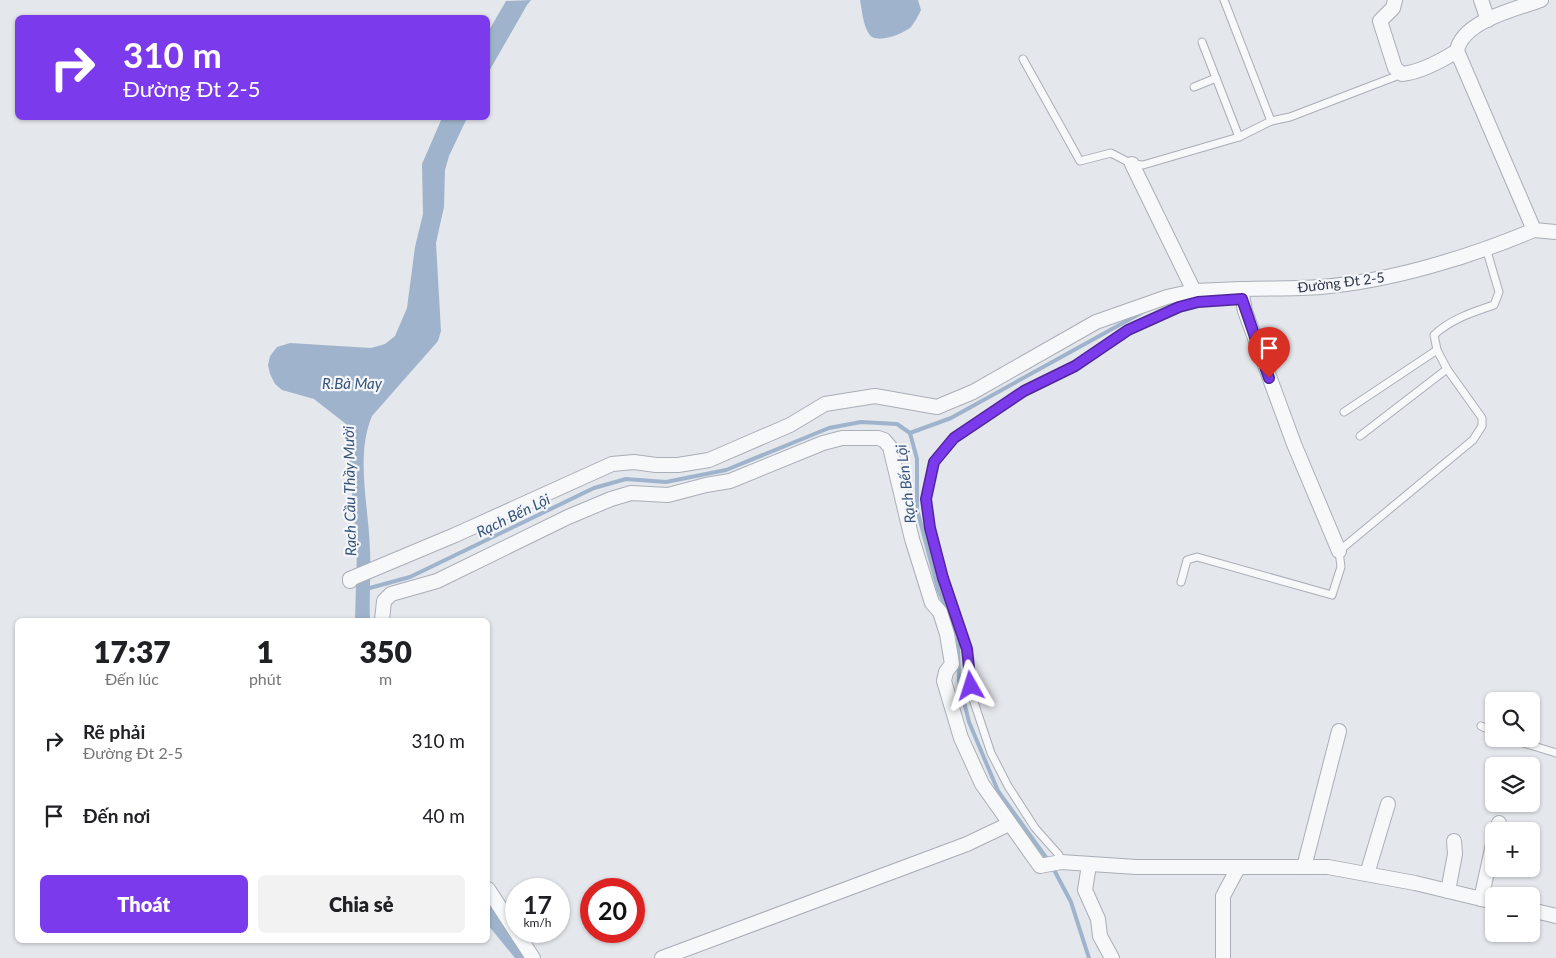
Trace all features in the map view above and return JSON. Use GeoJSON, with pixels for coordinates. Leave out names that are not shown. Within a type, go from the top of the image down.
{"type":"FeatureCollection","features":[{"type":"Feature","properties":{"kind":"street"},"geometry":{"type":"LineString","coordinates":[[1395,0],[1393,8],[1380,21],[1395,68],[1402,74],[1411,73],[1442,60],[1456,51]]}},
{"type":"Feature","properties":{"kind":"street"},"geometry":{"type":"LineString","coordinates":[[1481,0],[1488,20]]}},
{"type":"Feature","properties":{"kind":"street"},"geometry":{"type":"LineString","coordinates":[[1534,230],[1456,51],[1458,42],[1468,31],[1488,20],[1540,0]]}},
{"type":"Feature","properties":{"kind":"street"},"geometry":{"type":"LineString","coordinates":[[1132,164],[1194,291]]}},
{"type":"Feature","properties":{"kind":"street","name":"Đường Đt 2-5"},"geometry":{"type":"LineString","coordinates":[[352,579],[612,464],[634,462],[678,465],[709,460],[790,425],[825,404],[875,396],[937,407],[974,392],[1096,322],[1167,297],[1194,291],[1242,294],[1322,287],[1394,275],[1534,230],[1556,232]]}},
{"type":"Feature","properties":{"kind":"street"},"geometry":{"type":"LineString","coordinates":[[1242,294],[1294,444],[1339,551]]}},
{"type":"Feature","properties":{"kind":"street"},"geometry":{"type":"LineString","coordinates":[[382,618],[384,600],[391,594],[437,581],[568,516],[611,499],[631,492],[668,495],[706,485],[730,482],[823,443],[842,438],[884,440],[890,447],[912,539],[932,603],[940,612],[947,634],[952,664],[946,672],[944,681],[961,738],[982,784],[1040,866],[1056,864],[1238,868],[1328,867],[1485,900]]}},
{"type":"Feature","properties":{"kind":"street"},"geometry":{"type":"LineString","coordinates":[[1304,867],[1339,731]]}},
{"type":"Feature","properties":{"kind":"street"},"geometry":{"type":"LineString","coordinates":[[1367,874],[1388,804]]}},
{"type":"Feature","properties":{"kind":"street"},"geometry":{"type":"LineString","coordinates":[[662,958],[949,851],[1009,824]]}},
{"type":"Feature","properties":{"kind":"street"},"geometry":{"type":"LineString","coordinates":[[1448,891],[1455,854],[1454,841]]}},
{"type":"Feature","properties":{"kind":"street"},"geometry":{"type":"LineString","coordinates":[[1089,865],[1085,890],[1098,919],[1100,936],[1112,958]]}},
{"type":"Feature","properties":{"kind":"street"},"geometry":{"type":"LineString","coordinates":[[1223,958],[1223,896],[1238,868]]}},
{"type":"Feature","properties":{"kind":"street"},"geometry":{"type":"LineString","coordinates":[[490,892],[532,958]]}},
{"type":"Feature","properties":{"kind":"street"},"geometry":{"type":"LineString","coordinates":[[1540,912],[1556,916]]}},
{"type":"Feature","properties":{"kind":"lane"},"geometry":{"type":"LineString","coordinates":[[1224,0],[1271,121]]}},
{"type":"Feature","properties":{"kind":"lane"},"geometry":{"type":"LineString","coordinates":[[1202,42],[1239,137]]}},
{"type":"Feature","properties":{"kind":"lane"},"geometry":{"type":"LineString","coordinates":[[1024,59],[1080,161],[1111,153],[1132,164],[1143,165],[1156,163],[1239,137],[1271,121],[1290,118],[1402,74]]}},
{"type":"Feature","properties":{"kind":"lane"},"geometry":{"type":"LineString","coordinates":[[1194,87],[1216,78]]}},
{"type":"Feature","properties":{"kind":"lane"},"geometry":{"type":"LineString","coordinates":[[1181,582],[1187,560],[1197,557],[1332,595],[1341,567],[1339,551],[1473,440],[1482,426],[1482,418],[1447,369],[1437,350],[1434,335],[1442,327],[1469,313],[1494,305],[1499,292],[1486,247]]}},
{"type":"Feature","properties":{"kind":"lane"},"geometry":{"type":"LineString","coordinates":[[1056,864],[1059,855],[1035,828],[1008,786],[991,753],[972,696],[967,649],[943,578],[930,528],[926,499],[934,462],[954,438],[1024,391],[1075,366],[1128,330],[1179,307],[1242,294]]}},
{"type":"Feature","properties":{"kind":"lane"},"geometry":{"type":"LineString","coordinates":[[1344,412],[1437,350]]}},
{"type":"Feature","properties":{"kind":"lane"},"geometry":{"type":"LineString","coordinates":[[1360,436],[1447,369]]}},
{"type":"Feature","properties":{"kind":"lane"},"geometry":{"type":"LineString","coordinates":[[1481,726],[1485,728]]}},
{"type":"Feature","properties":{"kind":"lane"},"geometry":{"type":"LineString","coordinates":[[1537,747],[1556,753]]}},
{"type":"Feature","properties":{"kind":"water"},"geometry":{"type":"Polygon","coordinates":[[[531,0],[490,70],[490,29],[506,1],[531,0]]]}},
{"type":"Feature","properties":{"kind":"water"},"geometry":{"type":"Polygon","coordinates":[[[860,0],[918,0],[921,10],[911,27],[907,30],[890,37],[877,39],[872,37],[867,30],[860,0]]]}},
{"type":"Feature","properties":{"kind":"water","name":"R.Bà May"},"geometry":{"type":"Polygon","coordinates":[[[441,120],[466,120],[449,156],[445,170],[444,207],[436,243],[441,331],[438,341],[372,416],[367,432],[364,448],[364,482],[370,550],[370,618],[355,618],[357,550],[346,424],[314,399],[282,390],[275,384],[268,365],[270,356],[277,347],[290,343],[371,348],[385,344],[395,336],[407,308],[415,247],[423,214],[422,164],[441,120]]]}},
{"type":"Feature","properties":{"kind":"water"},"geometry":{"type":"Polygon","coordinates":[[[490,897],[505,920],[505,943],[520,943],[530,958],[515,958],[490,927],[490,897]]]}},
{"type":"Feature","properties":{"kind":"waterway"},"geometry":{"type":"LineString","coordinates":[[910,433],[951,418],[1141,313]]}},
{"type":"Feature","properties":{"kind":"waterway","name":"Rạch Bến Lội"},"geometry":{"type":"LineString","coordinates":[[366,589],[410,577],[594,488],[626,479],[666,482],[726,470],[829,428],[861,422],[897,424],[910,433],[917,459],[917,509],[938,589],[958,637],[959,681],[969,722],[998,791],[1048,860]]}},
{"type":"Feature","properties":{"kind":"waterway","name":"Rạch Bến Lội"},"geometry":{"type":"LineString","coordinates":[[1052,866],[1071,902],[1089,958]]}},
{"type":"Feature","properties":{"kind":"route"},"geometry":{"type":"LineString","coordinates":[[971,686],[967,649],[943,578],[930,528],[926,499],[934,462],[954,438],[1024,391],[1075,366],[1128,330],[1179,307],[1198,302],[1242,299],[1269,378]]}},
{"type":"Feature","properties":{"kind":"water label","name":"Rạch Cầu Thầy Mười"},"geometry":{"type":"Point","coordinates":[349,491]}}]}
